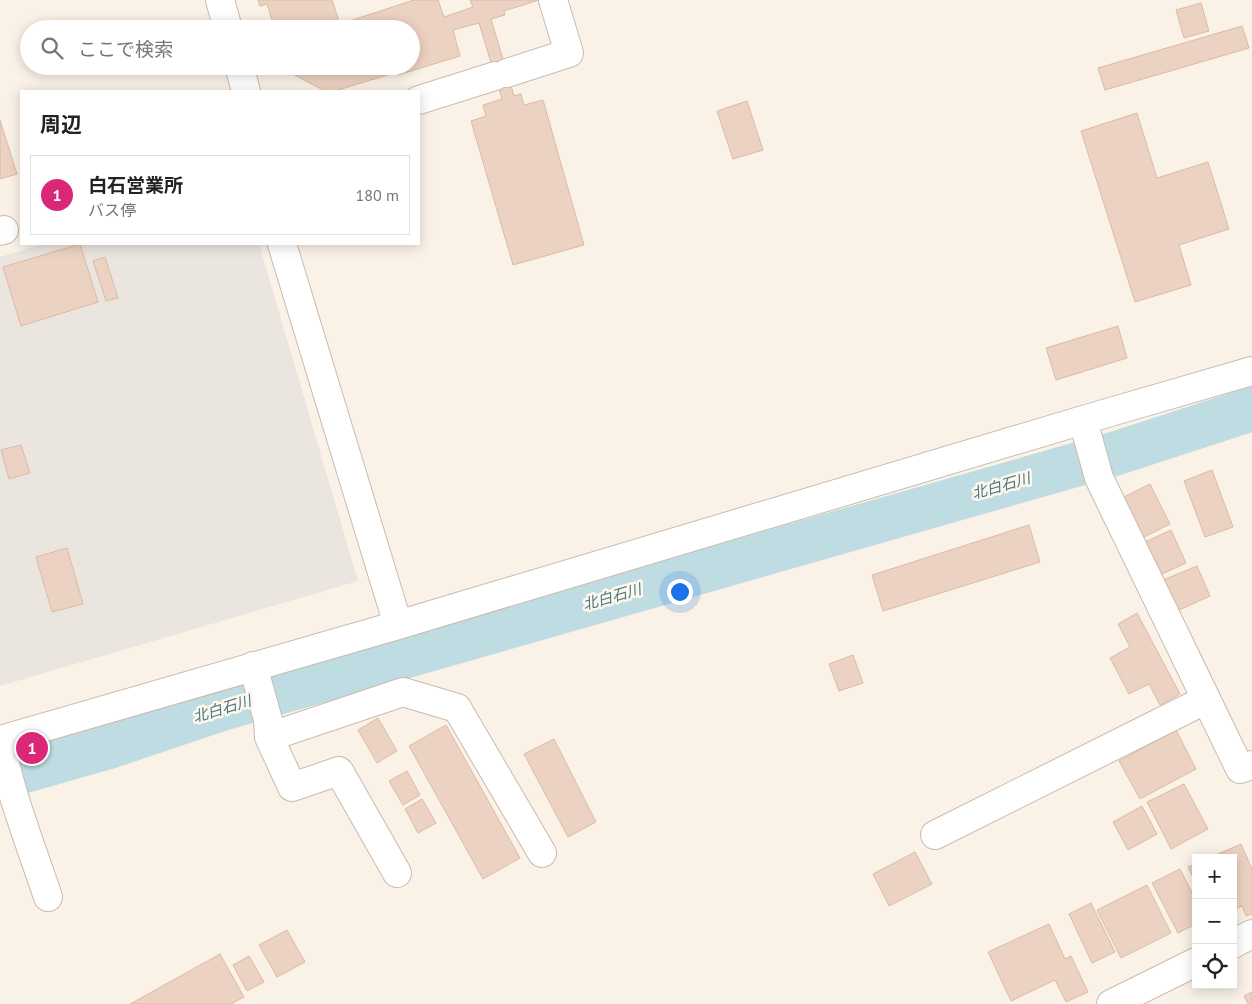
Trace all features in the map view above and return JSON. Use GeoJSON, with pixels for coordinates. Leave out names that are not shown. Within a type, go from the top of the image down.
{"type":"FeatureCollection","features":[{"type":"Feature","properties":{"kind":"street"},"geometry":{"type":"LineString","coordinates":[[220,0],[226,20]]}},
{"type":"Feature","properties":{"kind":"street"},"geometry":{"type":"LineString","coordinates":[[420,100],[569,53],[553,0]]}},
{"type":"Feature","properties":{"kind":"street"},"geometry":{"type":"LineString","coordinates":[[242,75],[246,90]]}},
{"type":"Feature","properties":{"kind":"street"},"geometry":{"type":"LineString","coordinates":[[282,245],[398,625]]}},
{"type":"Feature","properties":{"kind":"street"},"geometry":{"type":"LineString","coordinates":[[48,898],[1,746],[255,673],[398,625],[1085,428],[1252,371]]}},
{"type":"Feature","properties":{"kind":"street"},"geometry":{"type":"LineString","coordinates":[[1085,428],[1099,478],[1205,700],[1240,769],[1252,765]]}},
{"type":"Feature","properties":{"kind":"street"},"geometry":{"type":"LineString","coordinates":[[255,673],[269,728],[292,787],[339,771],[396,873]]}},
{"type":"Feature","properties":{"kind":"street"},"geometry":{"type":"LineString","coordinates":[[269,728],[403,692],[458,708],[542,853]]}},
{"type":"Feature","properties":{"kind":"street"},"geometry":{"type":"LineString","coordinates":[[935,835],[1205,700]]}},
{"type":"Feature","properties":{"kind":"street"},"geometry":{"type":"LineString","coordinates":[[1237,942],[1252,934]]}},
{"type":"Feature","properties":{"kind":"street"},"geometry":{"type":"LineString","coordinates":[[1111,1004],[1192,964]]}},
{"type":"Feature","properties":{"kind":"shaded area"},"geometry":{"type":"Polygon","coordinates":[[[41,245],[259,245],[358,581],[0,686],[0,257],[41,245]]]}},
{"type":"Feature","properties":{"kind":"building"},"geometry":{"type":"Polygon","coordinates":[[[258,0],[332,0],[339,20],[272,20],[267,4],[260,6],[258,0]]]}},
{"type":"Feature","properties":{"kind":"building"},"geometry":{"type":"Polygon","coordinates":[[[414,0],[438,0],[444,17],[473,7],[470,0],[539,0],[504,11],[505,15],[491,19],[514,96],[521,94],[524,105],[543,100],[584,245],[513,265],[471,121],[486,116],[483,105],[502,99],[479,23],[453,30],[460,56],[420,68],[420,20],[352,20],[414,0]]]}},
{"type":"Feature","properties":{"kind":"building"},"geometry":{"type":"Polygon","coordinates":[[[1201,3],[1209,31],[1184,38],[1176,10],[1201,3]]]}},
{"type":"Feature","properties":{"kind":"building"},"geometry":{"type":"Polygon","coordinates":[[[1242,26],[1249,48],[1105,90],[1098,68],[1242,26]]]}},
{"type":"Feature","properties":{"kind":"building"},"geometry":{"type":"Polygon","coordinates":[[[295,75],[387,75],[338,90],[323,90],[295,75]]]}},
{"type":"Feature","properties":{"kind":"building"},"geometry":{"type":"Polygon","coordinates":[[[747,101],[763,150],[733,159],[717,111],[747,101]]]}},
{"type":"Feature","properties":{"kind":"building"},"geometry":{"type":"Polygon","coordinates":[[[1137,113],[1157,178],[1208,162],[1229,229],[1179,245],[1191,285],[1135,302],[1081,131],[1137,113]]]}},
{"type":"Feature","properties":{"kind":"building"},"geometry":{"type":"Polygon","coordinates":[[[0,120],[17,174],[0,179],[0,120]]]}},
{"type":"Feature","properties":{"kind":"building"},"geometry":{"type":"Polygon","coordinates":[[[80,245],[98,302],[21,326],[3,267],[80,245]]]}},
{"type":"Feature","properties":{"kind":"building"},"geometry":{"type":"Polygon","coordinates":[[[105,257],[118,298],[106,301],[93,261],[105,257]]]}},
{"type":"Feature","properties":{"kind":"building"},"geometry":{"type":"Polygon","coordinates":[[[1118,326],[1127,358],[1056,380],[1046,348],[1118,326]]]}},
{"type":"Feature","properties":{"kind":"building"},"geometry":{"type":"Polygon","coordinates":[[[21,445],[30,473],[9,479],[1,450],[21,445]]]}},
{"type":"Feature","properties":{"kind":"building"},"geometry":{"type":"Polygon","coordinates":[[[1212,470],[1233,527],[1205,537],[1184,481],[1212,470]]]}},
{"type":"Feature","properties":{"kind":"building"},"geometry":{"type":"Polygon","coordinates":[[[1150,484],[1170,524],[1142,538],[1122,498],[1150,484]]]}},
{"type":"Feature","properties":{"kind":"building"},"geometry":{"type":"Polygon","coordinates":[[[1029,525],[1040,562],[883,611],[872,575],[1029,525]]]}},
{"type":"Feature","properties":{"kind":"building"},"geometry":{"type":"Polygon","coordinates":[[[1171,530],[1186,563],[1160,575],[1145,542],[1171,530]]]}},
{"type":"Feature","properties":{"kind":"building"},"geometry":{"type":"Polygon","coordinates":[[[67,548],[83,604],[52,612],[36,557],[67,548]]]}},
{"type":"Feature","properties":{"kind":"building"},"geometry":{"type":"Polygon","coordinates":[[[1197,566],[1210,596],[1177,611],[1163,580],[1197,566]]]}},
{"type":"Feature","properties":{"kind":"building"},"geometry":{"type":"Polygon","coordinates":[[[1137,613],[1180,694],[1160,705],[1149,684],[1129,694],[1110,658],[1130,647],[1118,624],[1137,613]]]}},
{"type":"Feature","properties":{"kind":"building"},"geometry":{"type":"Polygon","coordinates":[[[853,655],[863,683],[839,691],[829,664],[853,655]]]}},
{"type":"Feature","properties":{"kind":"building"},"geometry":{"type":"Polygon","coordinates":[[[378,718],[397,751],[377,763],[358,730],[378,718]]]}},
{"type":"Feature","properties":{"kind":"building"},"geometry":{"type":"Polygon","coordinates":[[[446,725],[520,858],[483,879],[409,746],[446,725]]]}},
{"type":"Feature","properties":{"kind":"building"},"geometry":{"type":"Polygon","coordinates":[[[1176,730],[1196,769],[1140,799],[1119,761],[1176,730]]]}},
{"type":"Feature","properties":{"kind":"building"},"geometry":{"type":"Polygon","coordinates":[[[554,739],[596,822],[568,837],[524,754],[554,739]]]}},
{"type":"Feature","properties":{"kind":"building"},"geometry":{"type":"Polygon","coordinates":[[[407,771],[420,795],[403,805],[389,781],[407,771]]]}},
{"type":"Feature","properties":{"kind":"building"},"geometry":{"type":"Polygon","coordinates":[[[1184,784],[1208,829],[1171,849],[1147,802],[1184,784]]]}},
{"type":"Feature","properties":{"kind":"building"},"geometry":{"type":"Polygon","coordinates":[[[422,799],[436,823],[418,833],[405,809],[422,799]]]}},
{"type":"Feature","properties":{"kind":"building"},"geometry":{"type":"Polygon","coordinates":[[[1142,806],[1157,834],[1128,850],[1113,822],[1142,806]]]}},
{"type":"Feature","properties":{"kind":"building"},"geometry":{"type":"Polygon","coordinates":[[[1241,844],[1252,869],[1252,914],[1246,916],[1242,906],[1237,908],[1237,854],[1218,854],[1241,844]]]}},
{"type":"Feature","properties":{"kind":"building"},"geometry":{"type":"Polygon","coordinates":[[[915,852],[932,884],[889,906],[873,874],[915,852]]]}},
{"type":"Feature","properties":{"kind":"building"},"geometry":{"type":"Polygon","coordinates":[[[1192,866],[1192,876],[1188,867],[1192,866]]]}},
{"type":"Feature","properties":{"kind":"building"},"geometry":{"type":"Polygon","coordinates":[[[1180,869],[1192,892],[1192,926],[1178,933],[1152,883],[1180,869]]]}},
{"type":"Feature","properties":{"kind":"building"},"geometry":{"type":"Polygon","coordinates":[[[1147,885],[1171,933],[1121,958],[1097,910],[1147,885]]]}},
{"type":"Feature","properties":{"kind":"building"},"geometry":{"type":"Polygon","coordinates":[[[1091,903],[1115,952],[1092,963],[1069,914],[1091,903]]]}},
{"type":"Feature","properties":{"kind":"building"},"geometry":{"type":"Polygon","coordinates":[[[1049,924],[1065,959],[1071,956],[1088,992],[1066,1002],[1055,980],[1011,1001],[988,952],[1049,924]]]}},
{"type":"Feature","properties":{"kind":"building"},"geometry":{"type":"Polygon","coordinates":[[[287,930],[305,962],[277,977],[259,945],[287,930]]]}},
{"type":"Feature","properties":{"kind":"building"},"geometry":{"type":"Polygon","coordinates":[[[220,954],[244,997],[231,1004],[130,1004],[220,954]]]}},
{"type":"Feature","properties":{"kind":"building"},"geometry":{"type":"Polygon","coordinates":[[[249,956],[264,982],[247,991],[233,965],[249,956]]]}},
{"type":"Feature","properties":{"kind":"building"},"geometry":{"type":"Polygon","coordinates":[[[1252,992],[1252,1004],[1248,1004],[1244,996],[1252,992]]]}},
{"type":"Feature","properties":{"kind":"waterway","name":"北白石川"},"geometry":{"type":"LineString","coordinates":[[0,778],[112,746],[225,708],[1117,453],[1252,409]]}},
{"type":"Feature","properties":{"kind":"place","name":"白石営業所"},"geometry":{"type":"Point","coordinates":[32,748]}}]}
